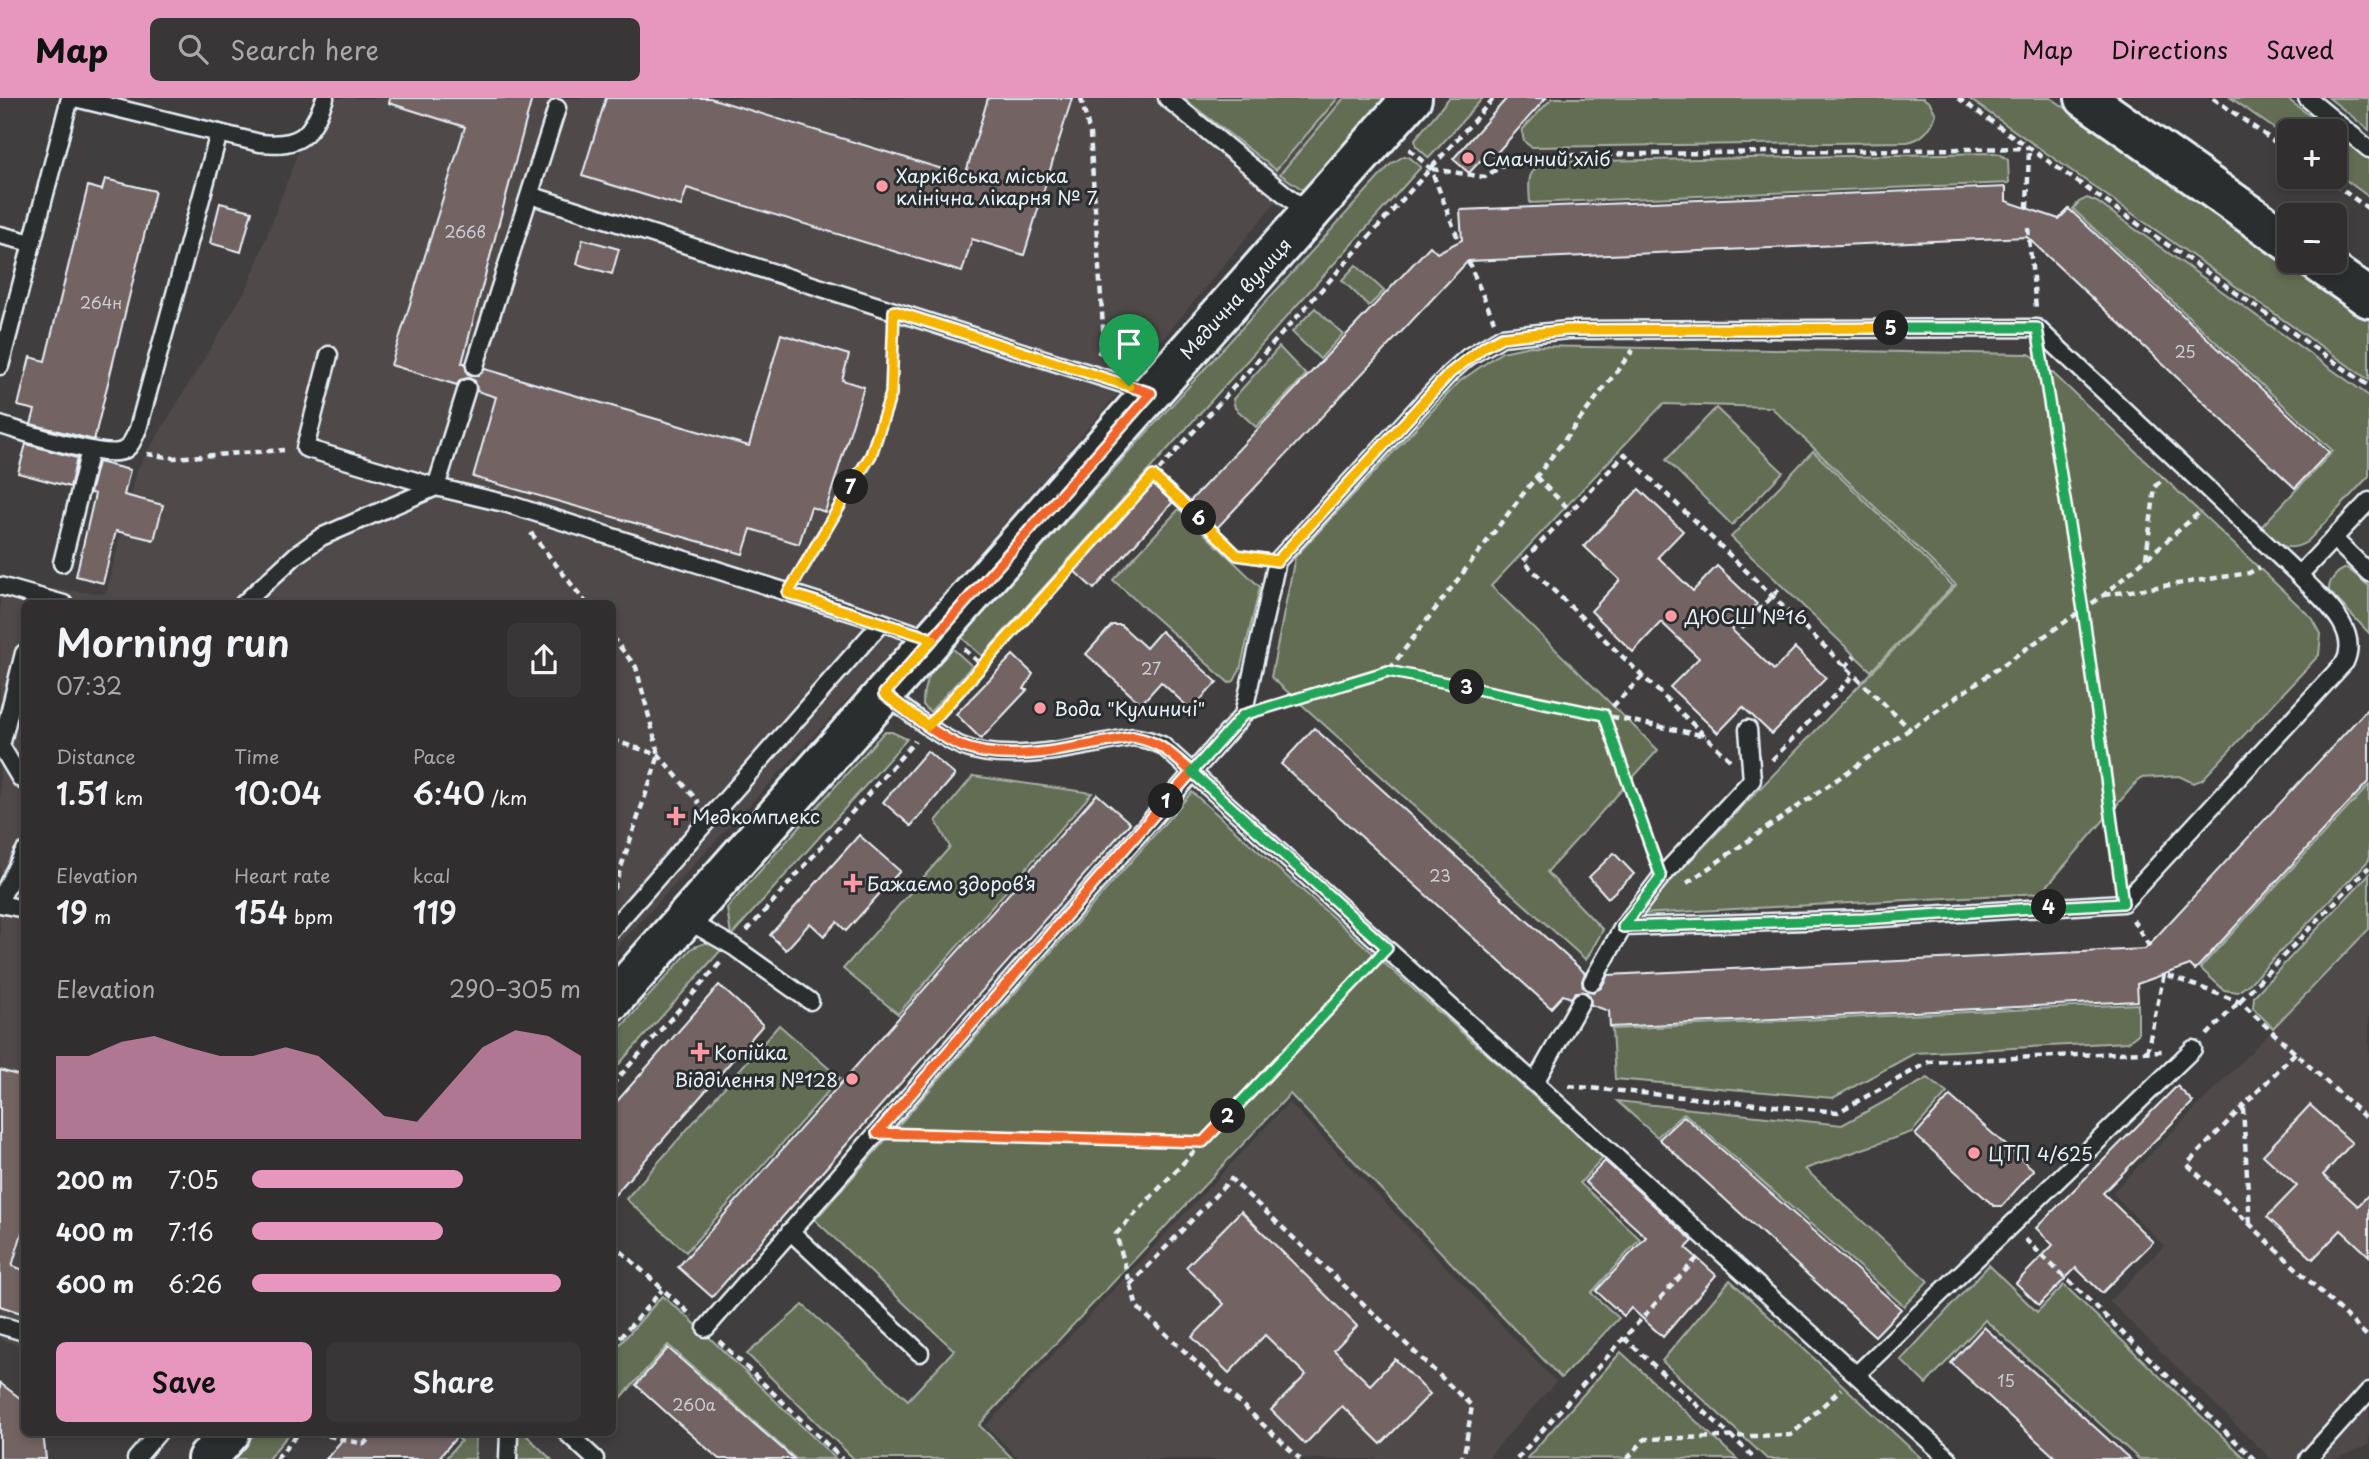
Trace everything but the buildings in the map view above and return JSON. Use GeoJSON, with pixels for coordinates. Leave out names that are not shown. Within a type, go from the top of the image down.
{"type":"FeatureCollection","features":[{"type":"Feature","properties":{"kind":"street","name":"Медична вулиця"},"geometry":{"type":"LineString","coordinates":[[616,997],[1412,98]]}},
{"type":"Feature","properties":{"kind":"street"},"geometry":{"type":"LineString","coordinates":[[2085,98],[2277,234]]}},
{"type":"Feature","properties":{"kind":"street"},"geometry":{"type":"LineString","coordinates":[[2333,273],[2369,298]]}},
{"type":"Feature","properties":{"kind":"street"},"geometry":{"type":"LineString","coordinates":[[207,1459],[227,1436]]}},
{"type":"Feature","properties":{"kind":"lane"},"geometry":{"type":"LineString","coordinates":[[0,366],[72,98],[260,143],[283,144],[303,137],[313,126],[325,98]]}},
{"type":"Feature","properties":{"kind":"lane"},"geometry":{"type":"LineString","coordinates":[[1167,98],[1310,214]]}},
{"type":"Feature","properties":{"kind":"lane"},"geometry":{"type":"LineString","coordinates":[[2307,98],[2369,149]]}},
{"type":"Feature","properties":{"kind":"lane"},"geometry":{"type":"LineString","coordinates":[[475,366],[557,108]]}},
{"type":"Feature","properties":{"kind":"lane"},"geometry":{"type":"LineString","coordinates":[[0,425],[90,450],[113,453],[125,450],[138,429],[219,133]]}},
{"type":"Feature","properties":{"kind":"lane"},"geometry":{"type":"LineString","coordinates":[[530,195],[1151,393]]}},
{"type":"Feature","properties":{"kind":"lane"},"geometry":{"type":"LineString","coordinates":[[0,235],[32,243]]}},
{"type":"Feature","properties":{"kind":"lane"},"geometry":{"type":"LineString","coordinates":[[706,1328],[1243,715],[1277,561],[1450,373],[1485,346],[1502,337],[1542,331],[1649,329],[2037,328],[2299,575],[2342,623],[2349,642],[2345,662],[2123,903],[1864,919],[1623,927]]}},
{"type":"Feature","properties":{"kind":"lane"},"geometry":{"type":"LineString","coordinates":[[329,355],[305,448],[436,487],[508,504],[933,639]]}},
{"type":"Feature","properties":{"kind":"lane"},"geometry":{"type":"LineString","coordinates":[[247,600],[288,562],[321,537],[436,487],[467,388]]}},
{"type":"Feature","properties":{"kind":"lane"},"geometry":{"type":"LineString","coordinates":[[62,563],[90,450]]}},
{"type":"Feature","properties":{"kind":"lane"},"geometry":{"type":"LineString","coordinates":[[2299,575],[2369,501]]}},
{"type":"Feature","properties":{"kind":"lane"},"geometry":{"type":"LineString","coordinates":[[2334,539],[2369,573]]}},
{"type":"Feature","properties":{"kind":"lane"},"geometry":{"type":"LineString","coordinates":[[0,586],[38,600]]}},
{"type":"Feature","properties":{"kind":"lane"},"geometry":{"type":"LineString","coordinates":[[616,924],[882,622]]}},
{"type":"Feature","properties":{"kind":"lane"},"geometry":{"type":"LineString","coordinates":[[21,665],[1,746],[21,779]]}},
{"type":"Feature","properties":{"kind":"lane"},"geometry":{"type":"LineString","coordinates":[[884,694],[959,745],[979,752],[1003,756],[1035,754],[1133,737],[1162,746],[1949,1459]]}},
{"type":"Feature","properties":{"kind":"lane"},"geometry":{"type":"LineString","coordinates":[[1592,982],[1623,927],[1661,877],[1752,780],[1748,729]]}},
{"type":"Feature","properties":{"kind":"lane"},"geometry":{"type":"LineString","coordinates":[[21,858],[0,902],[21,908]]}},
{"type":"Feature","properties":{"kind":"lane"},"geometry":{"type":"LineString","coordinates":[[685,919],[734,947],[810,1001]]}},
{"type":"Feature","properties":{"kind":"lane"},"geometry":{"type":"LineString","coordinates":[[1535,1082],[1581,1001]]}},
{"type":"Feature","properties":{"kind":"lane"},"geometry":{"type":"LineString","coordinates":[[1857,1374],[2193,1049]]}},
{"type":"Feature","properties":{"kind":"lane"},"geometry":{"type":"LineString","coordinates":[[790,1231],[920,1353]]}},
{"type":"Feature","properties":{"kind":"lane"},"geometry":{"type":"LineString","coordinates":[[0,1325],[21,1331]]}},
{"type":"Feature","properties":{"kind":"lane"},"geometry":{"type":"LineString","coordinates":[[2308,1459],[2369,1391]]}},
{"type":"Feature","properties":{"kind":"lane"},"geometry":{"type":"LineString","coordinates":[[135,1459],[155,1436]]}},
{"type":"Feature","properties":{"kind":"lane"},"geometry":{"type":"LineString","coordinates":[[508,1459],[509,1436]]}},
{"type":"Feature","properties":{"kind":"lane"},"geometry":{"type":"LineString","coordinates":[[570,1436],[595,1459]]}},
{"type":"Feature","properties":{"kind":"path"},"geometry":{"type":"LineString","coordinates":[[1082,98],[1090,134],[1104,342],[1089,373]]}},
{"type":"Feature","properties":{"kind":"path"},"geometry":{"type":"LineString","coordinates":[[616,1080],[928,726],[1494,98]]}},
{"type":"Feature","properties":{"kind":"path"},"geometry":{"type":"LineString","coordinates":[[1958,98],[2369,386]]}},
{"type":"Feature","properties":{"kind":"path"},"geometry":{"type":"LineString","coordinates":[[2213,98],[2277,143]]}},
{"type":"Feature","properties":{"kind":"path"},"geometry":{"type":"LineString","coordinates":[[1400,141],[1431,169],[1459,242]]}},
{"type":"Feature","properties":{"kind":"path"},"geometry":{"type":"LineString","coordinates":[[1431,169],[1485,177],[1517,156],[2029,148]]}},
{"type":"Feature","properties":{"kind":"path"},"geometry":{"type":"LineString","coordinates":[[2027,208],[2029,148]]}},
{"type":"Feature","properties":{"kind":"path"},"geometry":{"type":"LineString","coordinates":[[2341,189],[2369,209]]}},
{"type":"Feature","properties":{"kind":"path"},"geometry":{"type":"LineString","coordinates":[[2028,228],[2037,328],[2083,610],[2123,903],[2151,949]]}},
{"type":"Feature","properties":{"kind":"path"},"geometry":{"type":"LineString","coordinates":[[1468,261],[1502,337]]}},
{"type":"Feature","properties":{"kind":"path"},"geometry":{"type":"LineString","coordinates":[[788,593],[871,455],[891,394],[894,311]]}},
{"type":"Feature","properties":{"kind":"path"},"geometry":{"type":"LineString","coordinates":[[1388,671],[1649,329]]}},
{"type":"Feature","properties":{"kind":"path"},"geometry":{"type":"LineString","coordinates":[[125,450],[173,458],[305,448]]}},
{"type":"Feature","properties":{"kind":"path"},"geometry":{"type":"LineString","coordinates":[[1854,675],[1752,780],[1523,561],[1625,454],[1911,730]]}},
{"type":"Feature","properties":{"kind":"path"},"geometry":{"type":"LineString","coordinates":[[1153,476],[1237,555],[1277,561]]}},
{"type":"Feature","properties":{"kind":"path"},"geometry":{"type":"LineString","coordinates":[[1536,477],[1571,511]]}},
{"type":"Feature","properties":{"kind":"path"},"geometry":{"type":"LineString","coordinates":[[2147,558],[2155,487]]}},
{"type":"Feature","properties":{"kind":"path"},"geometry":{"type":"LineString","coordinates":[[508,504],[583,600]]}},
{"type":"Feature","properties":{"kind":"path"},"geometry":{"type":"LineString","coordinates":[[1681,888],[2104,595],[2190,521]]}},
{"type":"Feature","properties":{"kind":"path"},"geometry":{"type":"LineString","coordinates":[[2104,595],[2249,573]]}},
{"type":"Feature","properties":{"kind":"path"},"geometry":{"type":"LineString","coordinates":[[1741,629],[1782,586]]}},
{"type":"Feature","properties":{"kind":"path"},"geometry":{"type":"LineString","coordinates":[[616,642],[636,667],[659,755],[711,817]]}},
{"type":"Feature","properties":{"kind":"path"},"geometry":{"type":"LineString","coordinates":[[1845,667],[1855,656]]}},
{"type":"Feature","properties":{"kind":"path"},"geometry":{"type":"LineString","coordinates":[[1243,715],[1388,671],[1706,736]]}},
{"type":"Feature","properties":{"kind":"path"},"geometry":{"type":"LineString","coordinates":[[1604,715],[1643,676]]}},
{"type":"Feature","properties":{"kind":"path"},"geometry":{"type":"LineString","coordinates":[[1604,715],[1661,877]]}},
{"type":"Feature","properties":{"kind":"path"},"geometry":{"type":"LineString","coordinates":[[616,741],[659,755]]}},
{"type":"Feature","properties":{"kind":"path"},"geometry":{"type":"LineString","coordinates":[[616,882],[659,755]]}},
{"type":"Feature","properties":{"kind":"path"},"geometry":{"type":"LineString","coordinates":[[1535,1082],[1838,1112],[1929,1062],[2193,1049],[2369,867]]}},
{"type":"Feature","properties":{"kind":"path"},"geometry":{"type":"LineString","coordinates":[[1300,1459],[1137,1307],[1116,1234],[1387,948]]}},
{"type":"Feature","properties":{"kind":"path"},"geometry":{"type":"LineString","coordinates":[[2147,1052],[2164,974],[2240,1002],[2369,1121]]}},
{"type":"Feature","properties":{"kind":"path"},"geometry":{"type":"LineString","coordinates":[[2295,1053],[2187,1164],[2369,1338]]}},
{"type":"Feature","properties":{"kind":"path"},"geometry":{"type":"LineString","coordinates":[[2242,1107],[2250,1226]]}},
{"type":"Feature","properties":{"kind":"path"},"geometry":{"type":"LineString","coordinates":[[877,1133],[1203,1142]]}},
{"type":"Feature","properties":{"kind":"path"},"geometry":{"type":"LineString","coordinates":[[1130,1285],[1231,1179],[1472,1406],[1464,1455],[1460,1459]]}},
{"type":"Feature","properties":{"kind":"path"},"geometry":{"type":"LineString","coordinates":[[2011,1226],[2254,1459]]}},
{"type":"Feature","properties":{"kind":"path"},"geometry":{"type":"LineString","coordinates":[[1517,1459],[1712,1242]]}},
{"type":"Feature","properties":{"kind":"path"},"geometry":{"type":"LineString","coordinates":[[616,1247],[706,1328],[842,1459]]}},
{"type":"Feature","properties":{"kind":"path"},"geometry":{"type":"LineString","coordinates":[[616,1342],[662,1290]]}},
{"type":"Feature","properties":{"kind":"path"},"geometry":{"type":"LineString","coordinates":[[1624,1338],[1756,1459]]}},
{"type":"Feature","properties":{"kind":"path"},"geometry":{"type":"LineString","coordinates":[[1627,1459],[1645,1439],[1791,1435],[1857,1374]]}},
{"type":"Feature","properties":{"kind":"path"},"geometry":{"type":"LineString","coordinates":[[276,1459],[296,1436]]}},
{"type":"Feature","properties":{"kind":"path"},"geometry":{"type":"LineString","coordinates":[[329,1436],[364,1444],[371,1436]]}},
{"type":"Feature","properties":{"kind":"shaded area","name":"Медкомплекс"},"geometry":{"type":"Polygon","coordinates":[[[318,98],[1361,98],[1130,379],[935,606],[616,948],[616,600],[21,600],[21,1346],[0,1339],[0,584],[106,594],[136,471],[248,286],[318,98]]]}},
{"type":"Feature","properties":{"kind":"shaded area"},"geometry":{"type":"Polygon","coordinates":[[[2369,932],[2369,1445],[2336,1459],[2271,1459],[2109,1301],[2164,1246],[2112,1193],[2369,932]]]}},
{"type":"Feature","properties":{"kind":"shaded area"},"geometry":{"type":"Polygon","coordinates":[[[1289,1102],[1556,1382],[1487,1459],[1019,1459],[986,1426],[1289,1102]]]}},
{"type":"Feature","properties":{"kind":"green space"},"geometry":{"type":"Polygon","coordinates":[[[1183,98],[1338,98],[1276,170],[1183,98]]]}},
{"type":"Feature","properties":{"kind":"green space"},"geometry":{"type":"Polygon","coordinates":[[[1344,98],[1392,98],[1307,192],[1280,174],[1344,98]]]}},
{"type":"Feature","properties":{"kind":"green space"},"geometry":{"type":"Polygon","coordinates":[[[1449,98],[1483,98],[1429,158],[1416,146],[1415,139],[1449,98]]]}},
{"type":"Feature","properties":{"kind":"green space"},"geometry":{"type":"Polygon","coordinates":[[[1552,98],[1923,98],[1930,103],[1936,114],[1926,132],[1907,142],[1532,147],[1524,140],[1523,129],[1552,98]]]}},
{"type":"Feature","properties":{"kind":"green space"},"geometry":{"type":"Polygon","coordinates":[[[1968,98],[2051,98],[2277,255],[2277,273],[2303,273],[2369,319],[2369,380],[1968,98]]]}},
{"type":"Feature","properties":{"kind":"green space"},"geometry":{"type":"Polygon","coordinates":[[[2231,98],[2286,98],[2315,119],[2277,119],[2277,131],[2231,98]]]}},
{"type":"Feature","properties":{"kind":"green space"},"geometry":{"type":"Polygon","coordinates":[[[2329,98],[2369,98],[2369,130],[2329,98]]]}},
{"type":"Feature","properties":{"kind":"green space"},"geometry":{"type":"Polygon","coordinates":[[[2347,143],[2369,159],[2369,197],[2347,181],[2347,143]]]}},
{"type":"Feature","properties":{"kind":"green space"},"geometry":{"type":"Polygon","coordinates":[[[1994,153],[2008,160],[2009,183],[1530,203],[1531,173],[1546,162],[1994,153]]]}},
{"type":"Feature","properties":{"kind":"green space"},"geometry":{"type":"Polygon","coordinates":[[[1404,156],[1421,167],[982,656],[961,637],[1391,164],[1404,156]]]}},
{"type":"Feature","properties":{"kind":"green space"},"geometry":{"type":"Polygon","coordinates":[[[2087,198],[2097,202],[2369,396],[2369,476],[2307,542],[2287,547],[2276,542],[2261,527],[2333,451],[2073,209],[2087,198]]]}},
{"type":"Feature","properties":{"kind":"green space"},"geometry":{"type":"Polygon","coordinates":[[[1356,265],[1384,291],[1369,306],[1342,280],[1356,265]]]}},
{"type":"Feature","properties":{"kind":"green space"},"geometry":{"type":"Polygon","coordinates":[[[1315,308],[1343,334],[1320,359],[1292,332],[1315,308]]]}},
{"type":"Feature","properties":{"kind":"green space"},"geometry":{"type":"Polygon","coordinates":[[[1530,346],[2029,354],[2038,359],[2313,619],[2321,634],[2319,655],[2202,780],[2193,783],[2179,776],[2140,778],[2041,893],[1639,914],[1956,585],[1771,407],[1663,404],[1491,586],[1658,750],[1547,872],[1603,930],[1586,960],[1271,677],[1295,557],[1460,381],[1502,352],[1530,346]]]}},
{"type":"Feature","properties":{"kind":"green space"},"geometry":{"type":"Polygon","coordinates":[[[1279,347],[1306,375],[1256,427],[1235,408],[1233,399],[1279,347]]]}},
{"type":"Feature","properties":{"kind":"green space"},"geometry":{"type":"Polygon","coordinates":[[[1716,408],[1783,472],[1732,525],[1666,460],[1716,408]]]}},
{"type":"Feature","properties":{"kind":"green space"},"geometry":{"type":"Polygon","coordinates":[[[1813,451],[1953,586],[1871,671],[1731,537],[1813,451]]]}},
{"type":"Feature","properties":{"kind":"green space"},"geometry":{"type":"Polygon","coordinates":[[[1179,509],[1260,587],[1240,670],[1234,681],[1229,683],[1113,580],[1179,509]]]}},
{"type":"Feature","properties":{"kind":"green space"},"geometry":{"type":"Polygon","coordinates":[[[2347,568],[2369,586],[2369,633],[2329,591],[2334,577],[2347,568]]]}},
{"type":"Feature","properties":{"kind":"green space"},"geometry":{"type":"Polygon","coordinates":[[[951,647],[972,666],[930,712],[923,705],[927,680],[951,647]]]}},
{"type":"Feature","properties":{"kind":"green space"},"geometry":{"type":"Polygon","coordinates":[[[884,732],[892,732],[907,739],[731,936],[727,908],[884,732]]]}},
{"type":"Feature","properties":{"kind":"green space"},"geometry":{"type":"Polygon","coordinates":[[[973,776],[1092,793],[898,1014],[843,969],[950,847],[936,821],[973,776]]]}},
{"type":"Feature","properties":{"kind":"green space"},"geometry":{"type":"Polygon","coordinates":[[[2369,785],[2369,860],[2250,983],[2238,992],[2224,990],[2200,968],[2369,785]]]}},
{"type":"Feature","properties":{"kind":"green space"},"geometry":{"type":"Polygon","coordinates":[[[1192,792],[1603,1158],[1580,1183],[1640,1239],[1591,1293],[1619,1318],[1561,1378],[1290,1094],[979,1425],[1013,1459],[854,1459],[747,1354],[803,1305],[908,1400],[954,1350],[815,1220],[1192,792]]]}},
{"type":"Feature","properties":{"kind":"green space"},"geometry":{"type":"Polygon","coordinates":[[[2369,874],[2369,929],[2273,1028],[2253,1008],[2254,996],[2369,874]]]}},
{"type":"Feature","properties":{"kind":"green space"},"geometry":{"type":"Polygon","coordinates":[[[710,941],[721,950],[616,1068],[616,1033],[692,948],[710,941]]]}},
{"type":"Feature","properties":{"kind":"green space"},"geometry":{"type":"Polygon","coordinates":[[[2138,1004],[2138,1034],[2128,1042],[1915,1053],[1833,1098],[1615,1079],[1612,1029],[2138,1004]]]}},
{"type":"Feature","properties":{"kind":"green space"},"geometry":{"type":"Polygon","coordinates":[[[779,1025],[840,1078],[686,1252],[626,1199],[779,1025]]]}},
{"type":"Feature","properties":{"kind":"green space"},"geometry":{"type":"Polygon","coordinates":[[[1928,1078],[1947,1093],[1912,1132],[1805,1169],[1928,1281],[1904,1306],[1684,1113],[1657,1137],[1617,1101],[1842,1125],[1928,1078]]]}},
{"type":"Feature","properties":{"kind":"green space"},"geometry":{"type":"Polygon","coordinates":[[[1989,1265],[2037,1312],[2064,1285],[2246,1459],[2139,1459],[1985,1320],[1926,1384],[1901,1360],[1989,1265]]]}},
{"type":"Feature","properties":{"kind":"green space"},"geometry":{"type":"Polygon","coordinates":[[[1730,1280],[1922,1459],[1767,1459],[1662,1361],[1730,1280]]]}},
{"type":"Feature","properties":{"kind":"green space"},"geometry":{"type":"Polygon","coordinates":[[[662,1296],[690,1319],[836,1459],[796,1459],[668,1345],[616,1404],[616,1349],[662,1296]]]}},
{"type":"Feature","properties":{"kind":"green space"},"geometry":{"type":"Polygon","coordinates":[[[1621,1352],[1737,1459],[1527,1458],[1621,1352]]]}},
{"type":"Feature","properties":{"kind":"green space"},"geometry":{"type":"Polygon","coordinates":[[[252,1436],[287,1436],[268,1459],[232,1459],[252,1436]]]}},
{"type":"Feature","properties":{"kind":"green space"},"geometry":{"type":"Polygon","coordinates":[[[456,1436],[476,1436],[475,1459],[445,1459],[461,1441],[456,1436]]]}},
{"type":"Feature","properties":{"kind":"green space"},"geometry":{"type":"Polygon","coordinates":[[[513,1436],[527,1436],[551,1459],[513,1459],[513,1436]]]}},
{"type":"Feature","properties":{"kind":"place","name":"Смачний хліб"},"geometry":{"type":"Point","coordinates":[1468,158]}},
{"type":"Feature","properties":{"kind":"place","name":"Харківська міська клінічна лікарня № 7"},"geometry":{"type":"Point","coordinates":[882,186]}},
{"type":"Feature","properties":{"kind":"place","name":"ДЮСШ №16"},"geometry":{"type":"Point","coordinates":[1671,616]}},
{"type":"Feature","properties":{"kind":"place","name":"Вода \"Кулиничі\""},"geometry":{"type":"Point","coordinates":[1040,708]}},
{"type":"Feature","properties":{"kind":"place","name":"Медкомплекс"},"geometry":{"type":"Point","coordinates":[676,816]}},
{"type":"Feature","properties":{"kind":"place","name":"Бажаємо здоровʼя"},"geometry":{"type":"Point","coordinates":[853,883]}},
{"type":"Feature","properties":{"kind":"place","name":"Копійка"},"geometry":{"type":"Point","coordinates":[700,1052]}},
{"type":"Feature","properties":{"kind":"place","name":"Відділення №128"},"geometry":{"type":"Point","coordinates":[852,1079]}},
{"type":"Feature","properties":{"kind":"place","name":"ЦТП 4/625"},"geometry":{"type":"Point","coordinates":[1974,1153]}},
{"type":"Feature","properties":{"kind":"route"},"geometry":{"type":"LineString","coordinates":[[1129,386],[894,311],[891,394],[871,455],[788,593],[933,639],[884,694],[928,726],[1153,476],[1237,555],[1277,561],[1450,373],[1468,357],[1502,337],[1567,330],[2037,328],[2083,610],[2123,903],[1864,919],[1623,927],[1661,877],[1604,715],[1388,671],[1243,715],[1192,772],[1387,948],[1203,1142],[877,1133],[1192,772],[1162,746],[1133,737],[1035,754],[1003,756],[979,752],[959,745],[928,726],[884,694],[1151,393],[1129,386]]}}]}
